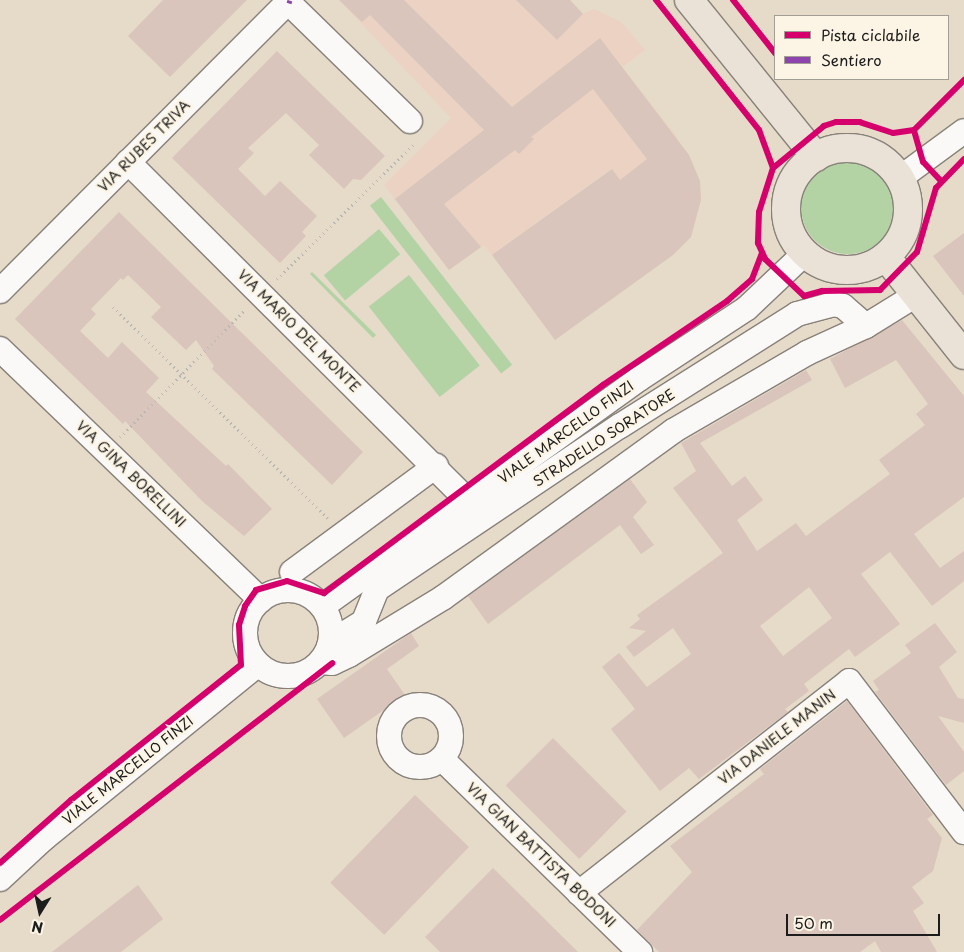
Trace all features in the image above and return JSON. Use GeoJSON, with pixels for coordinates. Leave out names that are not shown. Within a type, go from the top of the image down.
{"type":"FeatureCollection","features":[{"type":"Feature","properties":{"kind":"main road"},"geometry":{"type":"LineString","coordinates":[[689,0],[816,157]]}},
{"type":"Feature","properties":{"kind":"main road"},"geometry":{"type":"LineString","coordinates":[[857,149],[883,160],[900,178],[908,214],[902,238],[886,257],[875,264],[851,271],[826,266],[805,253],[792,237],[786,207],[795,178],[816,157],[836,150],[857,149]]}},
{"type":"Feature","properties":{"kind":"main road"},"geometry":{"type":"LineString","coordinates":[[886,257],[964,355]]}},
{"type":"Feature","properties":{"kind":"street"},"geometry":{"type":"LineString","coordinates":[[290,1],[410,121]]}},
{"type":"Feature","properties":{"kind":"street","name":"VIA RUBES TRIVA"},"geometry":{"type":"LineString","coordinates":[[0,291],[290,1]]}},
{"type":"Feature","properties":{"kind":"street"},"geometry":{"type":"LineString","coordinates":[[900,178],[964,131]]}},
{"type":"Feature","properties":{"kind":"street","name":"VIA MARIO DEL MONTE"},"geometry":{"type":"LineString","coordinates":[[128,162],[436,466],[469,502]]}},
{"type":"Feature","properties":{"kind":"street","name":"VIALE MARCELLO FINZI"},"geometry":{"type":"LineString","coordinates":[[322,606],[639,378],[748,308],[805,253]]}},
{"type":"Feature","properties":{"kind":"street"},"geometry":{"type":"LineString","coordinates":[[444,597],[364,621],[326,652],[303,674],[292,676],[271,673],[258,664],[248,650],[245,627],[248,615],[261,600],[277,591],[289,590],[302,592],[322,606],[329,617],[326,652],[332,663],[349,655],[444,597],[673,431],[807,353],[866,326],[916,295]]}},
{"type":"Feature","properties":{"kind":"street","name":"STRADELLO SORATORE"},"geometry":{"type":"LineString","coordinates":[[364,621],[377,589],[620,426],[797,314],[834,304],[843,306],[866,326]]}},
{"type":"Feature","properties":{"kind":"street","name":"VIA GINA BORELLINI"},"geometry":{"type":"LineString","coordinates":[[0,349],[261,600]]}},
{"type":"Feature","properties":{"kind":"street"},"geometry":{"type":"LineString","coordinates":[[292,572],[436,466]]}},
{"type":"Feature","properties":{"kind":"street","name":"VIALE MARCELLO FINZI"},"geometry":{"type":"LineString","coordinates":[[0,879],[43,839],[258,664]]}},
{"type":"Feature","properties":{"kind":"street","name":"VIA DANIELE MANIN"},"geometry":{"type":"LineString","coordinates":[[579,893],[849,681],[964,832]]}},
{"type":"Feature","properties":{"kind":"street","name":"VIA GIAN BATTISTA BODONI"},"geometry":{"type":"LineString","coordinates":[[442,759],[640,952]]}},
{"type":"Feature","properties":{"kind":"path"},"geometry":{"type":"LineString","coordinates":[[113,306],[344,534]]}},
{"type":"Feature","properties":{"kind":"shaded area"},"geometry":{"type":"Polygon","coordinates":[[[339,0],[516,0],[557,40],[583,14],[594,9],[621,22],[645,50],[622,67],[677,137],[620,180],[611,169],[492,255],[484,245],[449,270],[384,185],[451,118],[339,0]]]}},
{"type":"Feature","properties":{"kind":"green space"},"geometry":{"type":"Polygon","coordinates":[[[848,160],[866,163],[881,174],[892,189],[895,207],[892,225],[881,240],[866,251],[848,254],[830,251],[815,240],[804,225],[801,207],[804,189],[815,174],[830,163],[848,160]]]}},
{"type":"Feature","properties":{"kind":"green space"},"geometry":{"type":"Polygon","coordinates":[[[381,197],[512,365],[501,373],[370,206],[381,197]]]}},
{"type":"Feature","properties":{"kind":"green space"},"geometry":{"type":"Polygon","coordinates":[[[379,229],[400,254],[345,301],[324,275],[379,229]]]}},
{"type":"Feature","properties":{"kind":"green space"},"geometry":{"type":"Polygon","coordinates":[[[312,272],[376,335],[373,338],[310,274],[312,272]]]}},
{"type":"Feature","properties":{"kind":"green space"},"geometry":{"type":"Polygon","coordinates":[[[409,275],[480,366],[440,397],[369,306],[409,275]]]}},
{"type":"Feature","properties":{"kind":"building"},"geometry":{"type":"Polygon","coordinates":[[[163,0],[247,0],[170,77],[128,36],[163,0]]]}},
{"type":"Feature","properties":{"kind":"building"},"geometry":{"type":"Polygon","coordinates":[[[339,0],[404,0],[512,107],[600,38],[689,155],[700,181],[701,200],[691,237],[673,255],[555,340],[492,255],[612,169],[620,180],[647,159],[593,89],[531,137],[534,139],[519,154],[515,150],[444,204],[481,247],[449,270],[395,199],[484,130],[370,15],[362,22],[339,0]]]}},
{"type":"Feature","properties":{"kind":"building"},"geometry":{"type":"Polygon","coordinates":[[[516,0],[570,0],[583,14],[557,40],[516,0]]]}},
{"type":"Feature","properties":{"kind":"building"},"geometry":{"type":"Polygon","coordinates":[[[277,51],[385,156],[361,180],[353,179],[344,189],[309,155],[319,145],[286,113],[248,148],[254,153],[238,169],[265,196],[280,181],[317,216],[302,232],[306,236],[280,263],[172,158],[277,51]]]}},
{"type":"Feature","properties":{"kind":"building"},"geometry":{"type":"Polygon","coordinates":[[[119,212],[363,452],[332,485],[212,369],[214,366],[196,340],[186,350],[151,317],[161,307],[128,275],[123,280],[121,278],[91,309],[96,314],[80,331],[108,358],[122,342],[159,378],[146,392],[226,466],[228,464],[272,509],[244,536],[202,501],[125,421],[123,424],[15,319],[119,212]]]}},
{"type":"Feature","properties":{"kind":"building"},"geometry":{"type":"Polygon","coordinates":[[[964,233],[964,296],[933,256],[964,233]]]}},
{"type":"Feature","properties":{"kind":"building"},"geometry":{"type":"Polygon","coordinates":[[[902,320],[964,396],[964,497],[914,534],[940,568],[964,551],[964,581],[932,606],[890,552],[861,574],[900,624],[855,657],[849,649],[804,684],[809,691],[785,709],[788,712],[699,779],[689,768],[660,791],[611,729],[635,709],[602,667],[619,653],[647,687],[691,654],[673,628],[634,657],[626,647],[646,631],[629,628],[640,619],[637,615],[723,553],[673,488],[696,471],[681,443],[806,370],[812,380],[700,443],[732,486],[745,476],[763,500],[737,520],[757,551],[796,523],[806,536],[890,474],[879,460],[925,425],[916,414],[928,404],[896,360],[845,388],[830,359],[902,320]],[[809,587],[760,626],[783,656],[832,618],[809,587]]]}},
{"type":"Feature","properties":{"kind":"building"},"geometry":{"type":"Polygon","coordinates":[[[630,479],[647,502],[633,517],[654,545],[641,554],[620,525],[488,624],[468,596],[630,479]]]}},
{"type":"Feature","properties":{"kind":"building"},"geometry":{"type":"Polygon","coordinates":[[[935,623],[957,652],[939,667],[958,698],[964,699],[964,723],[938,716],[964,752],[964,771],[946,785],[875,692],[879,690],[873,681],[911,653],[905,645],[935,623]]]}},
{"type":"Feature","properties":{"kind":"building"},"geometry":{"type":"Polygon","coordinates":[[[411,633],[419,646],[387,669],[405,695],[344,738],[317,699],[411,633]]]}},
{"type":"Feature","properties":{"kind":"building"},"geometry":{"type":"Polygon","coordinates":[[[847,701],[933,815],[927,819],[942,838],[933,871],[912,887],[924,903],[913,911],[937,952],[881,952],[875,941],[860,952],[659,952],[637,930],[692,872],[670,846],[764,774],[760,769],[847,701]]]}},
{"type":"Feature","properties":{"kind":"building"},"geometry":{"type":"Polygon","coordinates":[[[553,738],[627,812],[579,859],[506,785],[553,738]]]}},
{"type":"Feature","properties":{"kind":"building"},"geometry":{"type":"Polygon","coordinates":[[[415,795],[469,847],[384,935],[330,883],[415,795]]]}},
{"type":"Feature","properties":{"kind":"building"},"geometry":{"type":"Polygon","coordinates":[[[493,868],[578,952],[440,952],[425,937],[493,868]]]}},
{"type":"Feature","properties":{"kind":"building"},"geometry":{"type":"Polygon","coordinates":[[[138,885],[163,919],[121,952],[52,952],[138,885]]]}},
{"type":"Feature","properties":{"kind":"cycle path"},"geometry":{"type":"LineString","coordinates":[[656,0],[759,130],[773,168]]}},
{"type":"Feature","properties":{"kind":"cycle path"},"geometry":{"type":"LineString","coordinates":[[733,0],[774,52]]}},
{"type":"Feature","properties":{"kind":"cycle path"},"geometry":{"type":"LineString","coordinates":[[941,181],[923,162],[914,130],[964,80]]}},
{"type":"Feature","properties":{"kind":"cycle path"},"geometry":{"type":"LineString","coordinates":[[914,130],[893,133],[860,122],[836,122],[824,126],[773,168],[759,212],[758,243],[765,259],[804,296],[822,291],[880,290],[917,252],[936,188],[964,159]]}},
{"type":"Feature","properties":{"kind":"cycle path"},"geometry":{"type":"LineString","coordinates":[[0,863],[71,800],[241,665],[239,625],[245,606],[256,590],[287,581],[324,593],[603,385],[727,301],[752,279],[762,253]]}},
{"type":"Feature","properties":{"kind":"cycle path"},"geometry":{"type":"LineString","coordinates":[[0,920],[332,663]]}}]}
